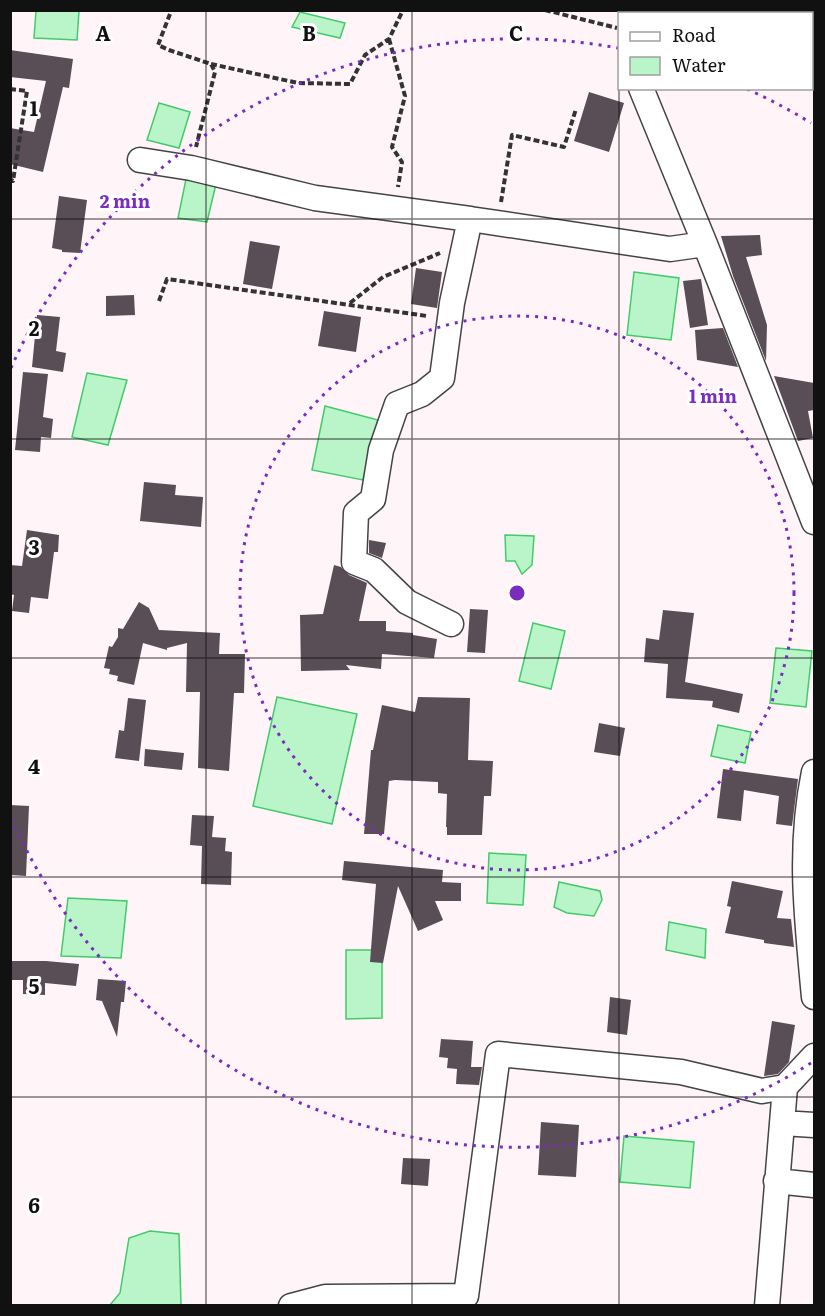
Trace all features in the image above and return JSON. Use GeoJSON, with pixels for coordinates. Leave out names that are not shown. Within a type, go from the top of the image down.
{"type":"FeatureCollection","features":[{"type":"Feature","properties":{"kind":"street"},"geometry":{"type":"LineString","coordinates":[[642,90],[814,522]]}},
{"type":"Feature","properties":{"kind":"street"},"geometry":{"type":"LineString","coordinates":[[140,160],[191,168],[315,198],[670,249],[705,244]]}},
{"type":"Feature","properties":{"kind":"street"},"geometry":{"type":"LineString","coordinates":[[451,624],[407,602],[375,570],[354,562],[354,533],[356,513],[373,500],[381,450],[397,404],[422,394],[442,378],[452,303],[470,219]]}},
{"type":"Feature","properties":{"kind":"street"},"geometry":{"type":"LineString","coordinates":[[814,772],[805,841],[805,898],[814,997]]}},
{"type":"Feature","properties":{"kind":"street"},"geometry":{"type":"LineString","coordinates":[[291,1305],[325,1297],[466,1296],[498,1054],[681,1072],[762,1091],[785,1088]]}},
{"type":"Feature","properties":{"kind":"street"},"geometry":{"type":"LineString","coordinates":[[767,1305],[785,1088],[814,1056]]}},
{"type":"Feature","properties":{"kind":"street"},"geometry":{"type":"LineString","coordinates":[[782,1123],[814,1125]]}},
{"type":"Feature","properties":{"kind":"street"},"geometry":{"type":"LineString","coordinates":[[776,1181],[814,1185]]}},
{"type":"Feature","properties":{"kind":"path"},"geometry":{"type":"LineString","coordinates":[[170,14],[158,45],[169,50],[211,64],[298,83],[350,84],[365,55],[389,39],[403,10]]}},
{"type":"Feature","properties":{"kind":"path"},"geometry":{"type":"LineString","coordinates":[[545,10],[618,28]]}},
{"type":"Feature","properties":{"kind":"path"},"geometry":{"type":"LineString","coordinates":[[389,39],[405,96],[392,147],[402,162],[394,209]]}},
{"type":"Feature","properties":{"kind":"path"},"geometry":{"type":"LineString","coordinates":[[191,168],[215,72],[211,64]]}},
{"type":"Feature","properties":{"kind":"path"},"geometry":{"type":"LineString","coordinates":[[10,89],[27,91],[13,181],[10,179]]}},
{"type":"Feature","properties":{"kind":"path"},"geometry":{"type":"LineString","coordinates":[[497,223],[512,135],[564,147],[576,109]]}},
{"type":"Feature","properties":{"kind":"path"},"geometry":{"type":"LineString","coordinates":[[350,304],[383,278],[421,260],[464,245]]}},
{"type":"Feature","properties":{"kind":"path"},"geometry":{"type":"LineString","coordinates":[[159,301],[167,279],[439,318],[452,303]]}},
{"type":"Feature","properties":{"kind":"water"},"geometry":{"type":"Polygon","coordinates":[[[36,11],[79,11],[77,40],[34,38],[36,11]]]}},
{"type":"Feature","properties":{"kind":"water"},"geometry":{"type":"Polygon","coordinates":[[[300,12],[345,23],[340,38],[292,27],[300,12]]]}},
{"type":"Feature","properties":{"kind":"water"},"geometry":{"type":"Polygon","coordinates":[[[159,103],[190,112],[179,148],[147,140],[159,103]]]}},
{"type":"Feature","properties":{"kind":"water"},"geometry":{"type":"Polygon","coordinates":[[[186,179],[216,184],[207,222],[178,218],[186,179]]]}},
{"type":"Feature","properties":{"kind":"water"},"geometry":{"type":"Polygon","coordinates":[[[634,272],[679,278],[671,340],[627,335],[634,272]]]}},
{"type":"Feature","properties":{"kind":"water"},"geometry":{"type":"Polygon","coordinates":[[[87,373],[127,380],[108,445],[72,437],[87,373]]]}},
{"type":"Feature","properties":{"kind":"water"},"geometry":{"type":"Polygon","coordinates":[[[325,406],[378,420],[363,480],[312,470],[325,406]]]}},
{"type":"Feature","properties":{"kind":"water"},"geometry":{"type":"Polygon","coordinates":[[[505,535],[534,536],[532,565],[522,574],[515,561],[506,561],[505,535]]]}},
{"type":"Feature","properties":{"kind":"water"},"geometry":{"type":"Polygon","coordinates":[[[533,623],[565,631],[551,689],[519,681],[533,623]]]}},
{"type":"Feature","properties":{"kind":"water"},"geometry":{"type":"Polygon","coordinates":[[[776,648],[812,651],[806,707],[770,703],[776,648]]]}},
{"type":"Feature","properties":{"kind":"water"},"geometry":{"type":"Polygon","coordinates":[[[277,697],[357,714],[332,824],[253,806],[277,697]]]}},
{"type":"Feature","properties":{"kind":"water"},"geometry":{"type":"Polygon","coordinates":[[[718,725],[751,732],[745,763],[711,756],[718,725]]]}},
{"type":"Feature","properties":{"kind":"water"},"geometry":{"type":"Polygon","coordinates":[[[489,853],[526,855],[523,905],[487,903],[489,853]]]}},
{"type":"Feature","properties":{"kind":"water"},"geometry":{"type":"Polygon","coordinates":[[[559,882],[600,891],[602,900],[594,916],[567,913],[554,907],[559,882]]]}},
{"type":"Feature","properties":{"kind":"water"},"geometry":{"type":"Polygon","coordinates":[[[68,898],[127,901],[121,958],[61,956],[68,898]]]}},
{"type":"Feature","properties":{"kind":"water"},"geometry":{"type":"Polygon","coordinates":[[[669,922],[706,929],[705,958],[666,950],[669,922]]]}},
{"type":"Feature","properties":{"kind":"water"},"geometry":{"type":"Polygon","coordinates":[[[346,950],[382,950],[382,1018],[346,1019],[346,950]]]}},
{"type":"Feature","properties":{"kind":"water"},"geometry":{"type":"Polygon","coordinates":[[[624,1136],[694,1142],[690,1188],[620,1182],[624,1136]]]}},
{"type":"Feature","properties":{"kind":"water"},"geometry":{"type":"Polygon","coordinates":[[[150,1231],[179,1234],[181,1305],[110,1305],[120,1293],[129,1238],[150,1231]]]}},
{"type":"Feature","properties":{"kind":"building"},"geometry":{"type":"Polygon","coordinates":[[[10,50],[73,59],[69,88],[63,87],[43,172],[10,164],[10,128],[34,132],[46,81],[10,77],[10,50]]]}},
{"type":"Feature","properties":{"kind":"building"},"geometry":{"type":"Polygon","coordinates":[[[589,92],[624,103],[609,152],[574,141],[589,92]]]}},
{"type":"Feature","properties":{"kind":"building"},"geometry":{"type":"Polygon","coordinates":[[[59,196],[87,200],[80,253],[62,252],[62,250],[52,248],[59,196]]]}},
{"type":"Feature","properties":{"kind":"building"},"geometry":{"type":"Polygon","coordinates":[[[760,235],[762,255],[746,257],[767,325],[766,361],[733,276],[721,236],[760,235]]]}},
{"type":"Feature","properties":{"kind":"building"},"geometry":{"type":"Polygon","coordinates":[[[250,241],[280,246],[272,289],[243,284],[250,241]]]}},
{"type":"Feature","properties":{"kind":"building"},"geometry":{"type":"Polygon","coordinates":[[[416,268],[442,272],[437,308],[411,304],[416,268]]]}},
{"type":"Feature","properties":{"kind":"building"},"geometry":{"type":"Polygon","coordinates":[[[701,279],[708,325],[690,328],[683,281],[701,279]]]}},
{"type":"Feature","properties":{"kind":"building"},"geometry":{"type":"Polygon","coordinates":[[[134,295],[135,315],[106,316],[106,296],[134,295]]]}},
{"type":"Feature","properties":{"kind":"building"},"geometry":{"type":"Polygon","coordinates":[[[324,311],[361,317],[356,352],[318,346],[324,311]]]}},
{"type":"Feature","properties":{"kind":"building"},"geometry":{"type":"Polygon","coordinates":[[[37,315],[60,317],[56,351],[66,353],[63,372],[32,367],[37,315]]]}},
{"type":"Feature","properties":{"kind":"building"},"geometry":{"type":"Polygon","coordinates":[[[723,328],[738,367],[697,360],[695,330],[723,328]]]}},
{"type":"Feature","properties":{"kind":"building"},"geometry":{"type":"Polygon","coordinates":[[[23,372],[48,374],[43,417],[53,419],[51,438],[41,437],[40,452],[15,450],[23,372]]]}},
{"type":"Feature","properties":{"kind":"building"},"geometry":{"type":"Polygon","coordinates":[[[774,376],[814,383],[814,410],[808,411],[813,438],[798,441],[774,376]]]}},
{"type":"Feature","properties":{"kind":"building"},"geometry":{"type":"Polygon","coordinates":[[[144,482],[176,485],[175,495],[203,497],[201,527],[140,521],[144,482]]]}},
{"type":"Feature","properties":{"kind":"building"},"geometry":{"type":"Polygon","coordinates":[[[27,530],[59,535],[58,552],[54,552],[48,599],[31,597],[29,613],[12,611],[14,595],[10,594],[10,565],[22,566],[27,530]]]}},
{"type":"Feature","properties":{"kind":"building"},"geometry":{"type":"Polygon","coordinates":[[[369,540],[386,543],[382,558],[369,553],[369,540]]]}},
{"type":"Feature","properties":{"kind":"building"},"geometry":{"type":"Polygon","coordinates":[[[334,565],[367,583],[359,621],[386,621],[386,631],[413,633],[413,635],[437,639],[434,658],[382,654],[381,669],[346,665],[350,670],[301,671],[300,615],[323,614],[334,565]]]}},
{"type":"Feature","properties":{"kind":"building"},"geometry":{"type":"Polygon","coordinates":[[[139,602],[149,608],[159,630],[220,633],[219,654],[245,654],[244,693],[234,693],[229,771],[198,768],[200,692],[186,692],[187,643],[167,648],[167,650],[143,643],[134,685],[117,681],[118,676],[109,674],[110,669],[104,668],[109,646],[112,647],[118,637],[118,628],[123,629],[139,602]]]}},
{"type":"Feature","properties":{"kind":"building"},"geometry":{"type":"Polygon","coordinates":[[[470,609],[488,610],[485,653],[467,652],[470,609]]]}},
{"type":"Feature","properties":{"kind":"building"},"geometry":{"type":"Polygon","coordinates":[[[663,610],[694,613],[685,682],[743,694],[739,713],[712,707],[713,701],[666,698],[668,664],[644,662],[646,638],[659,640],[663,610]]]}},
{"type":"Feature","properties":{"kind":"building"},"geometry":{"type":"Polygon","coordinates":[[[418,697],[470,698],[468,760],[493,761],[491,796],[484,796],[482,835],[447,835],[447,794],[438,793],[438,782],[395,780],[389,781],[384,834],[364,834],[371,750],[373,750],[382,705],[415,712],[418,697]]]}},
{"type":"Feature","properties":{"kind":"building"},"geometry":{"type":"Polygon","coordinates":[[[128,698],[146,700],[139,761],[115,758],[119,730],[124,731],[128,698]]]}},
{"type":"Feature","properties":{"kind":"building"},"geometry":{"type":"Polygon","coordinates":[[[599,723],[625,728],[620,756],[594,752],[599,723]]]}},
{"type":"Feature","properties":{"kind":"building"},"geometry":{"type":"Polygon","coordinates":[[[145,749],[184,753],[182,770],[144,766],[145,749]]]}},
{"type":"Feature","properties":{"kind":"building"},"geometry":{"type":"Polygon","coordinates":[[[723,769],[798,779],[792,826],[776,824],[779,796],[744,790],[741,821],[717,818],[723,769]]]}},
{"type":"Feature","properties":{"kind":"building"},"geometry":{"type":"Polygon","coordinates":[[[10,805],[29,806],[26,876],[10,875],[10,805]]]}},
{"type":"Feature","properties":{"kind":"building"},"geometry":{"type":"Polygon","coordinates":[[[192,815],[214,816],[212,837],[226,838],[225,851],[232,852],[231,885],[201,884],[202,846],[190,845],[192,815]]]}},
{"type":"Feature","properties":{"kind":"building"},"geometry":{"type":"Polygon","coordinates":[[[344,861],[443,870],[442,882],[461,883],[461,901],[435,901],[443,920],[418,931],[398,886],[383,963],[370,962],[376,884],[342,880],[344,861]]]}},
{"type":"Feature","properties":{"kind":"building"},"geometry":{"type":"Polygon","coordinates":[[[732,881],[783,891],[777,918],[791,919],[794,947],[764,943],[764,940],[725,933],[731,907],[727,906],[732,881]]]}},
{"type":"Feature","properties":{"kind":"building"},"geometry":{"type":"Polygon","coordinates":[[[12,961],[79,964],[76,986],[45,983],[45,995],[23,994],[23,980],[12,980],[12,961]]]}},
{"type":"Feature","properties":{"kind":"building"},"geometry":{"type":"Polygon","coordinates":[[[98,979],[126,981],[117,1037],[102,1001],[96,1000],[98,979]]]}},
{"type":"Feature","properties":{"kind":"building"},"geometry":{"type":"Polygon","coordinates":[[[610,997],[631,1000],[627,1035],[607,1032],[610,997]]]}},
{"type":"Feature","properties":{"kind":"building"},"geometry":{"type":"Polygon","coordinates":[[[772,1021],[795,1025],[789,1062],[778,1074],[764,1076],[772,1021]]]}},
{"type":"Feature","properties":{"kind":"building"},"geometry":{"type":"Polygon","coordinates":[[[441,1039],[473,1041],[471,1067],[482,1067],[479,1085],[456,1084],[457,1069],[447,1068],[448,1058],[439,1057],[441,1039]]]}},
{"type":"Feature","properties":{"kind":"building"},"geometry":{"type":"Polygon","coordinates":[[[541,1122],[579,1125],[576,1177],[538,1175],[541,1122]]]}},
{"type":"Feature","properties":{"kind":"building"},"geometry":{"type":"Polygon","coordinates":[[[403,1158],[430,1159],[428,1186],[401,1184],[403,1158]]]}}]}
